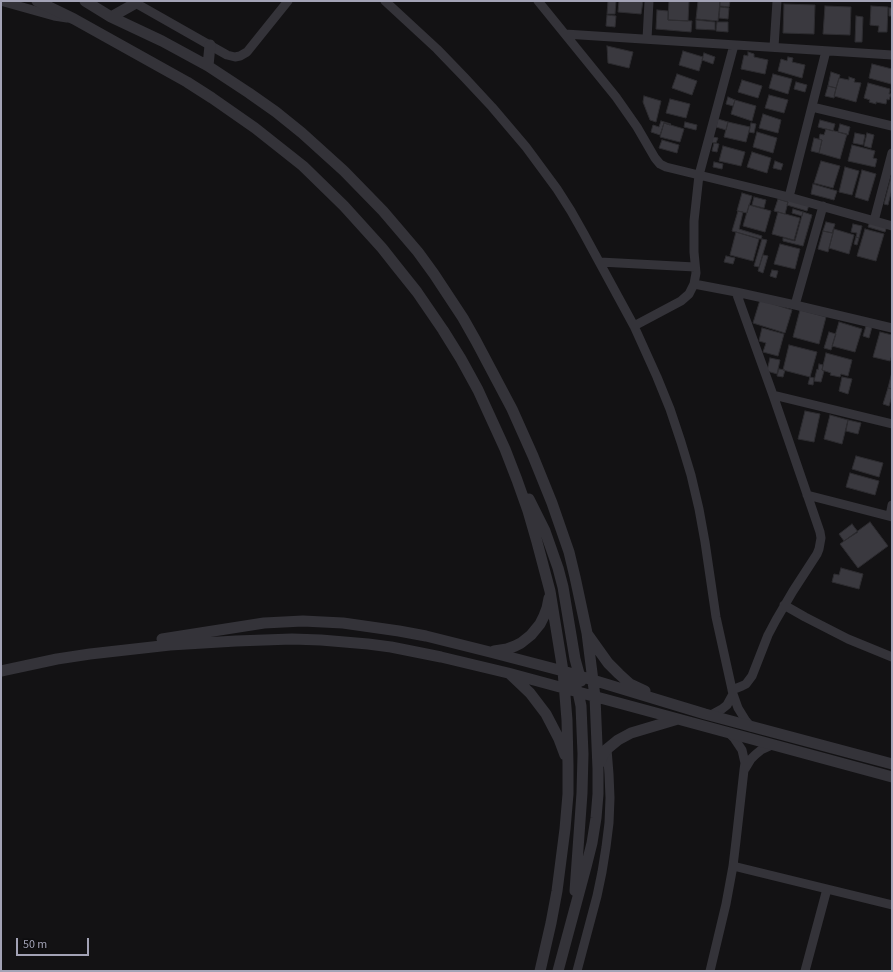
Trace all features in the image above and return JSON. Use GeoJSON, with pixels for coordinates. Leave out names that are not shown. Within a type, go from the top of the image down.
{"type":"FeatureCollection","features":[{"type":"Feature","properties":{"kind":"street"},"geometry":{"type":"LineString","coordinates":[[1,1],[54,16],[74,18]]}},
{"type":"Feature","properties":{"kind":"street"},"geometry":{"type":"LineString","coordinates":[[36,1],[74,18],[162,67],[212,98],[255,128],[303,166],[344,206],[382,248],[417,292],[452,344],[478,390],[492,419],[517,480],[537,542],[550,591],[563,671],[567,720],[567,808],[562,860],[552,923],[540,971]]}},
{"type":"Feature","properties":{"kind":"street"},"geometry":{"type":"LineString","coordinates":[[55,1],[74,18]]}},
{"type":"Feature","properties":{"kind":"street"},"geometry":{"type":"LineString","coordinates":[[86,1],[111,17],[162,41],[208,66],[249,93],[302,133],[344,171],[369,196],[422,258],[449,296],[501,386],[536,462],[569,552],[587,633],[595,697],[598,769],[596,818],[592,843],[558,971]]}},
{"type":"Feature","properties":{"kind":"street"},"geometry":{"type":"LineString","coordinates":[[111,17],[134,2],[227,55],[240,56],[249,49],[288,1]]}},
{"type":"Feature","properties":{"kind":"street"},"geometry":{"type":"LineString","coordinates":[[385,1],[432,44],[465,78],[510,127],[534,158],[557,189],[584,234],[634,326],[645,348],[670,409],[691,475],[705,542],[716,617],[733,692],[738,708],[751,727]]}},
{"type":"Feature","properties":{"kind":"street"},"geometry":{"type":"LineString","coordinates":[[538,1],[616,97],[660,164],[666,167],[823,206],[892,226]]}},
{"type":"Feature","properties":{"kind":"street"},"geometry":{"type":"LineString","coordinates":[[646,39],[649,1]]}},
{"type":"Feature","properties":{"kind":"street"},"geometry":{"type":"LineString","coordinates":[[774,47],[777,1]]}},
{"type":"Feature","properties":{"kind":"street"},"geometry":{"type":"LineString","coordinates":[[565,34],[892,55]]}},
{"type":"Feature","properties":{"kind":"street"},"geometry":{"type":"LineString","coordinates":[[208,66],[210,45]]}},
{"type":"Feature","properties":{"kind":"street"},"geometry":{"type":"LineString","coordinates":[[634,326],[681,301],[689,294],[694,284],[696,278],[694,221],[699,175],[734,45]]}},
{"type":"Feature","properties":{"kind":"street"},"geometry":{"type":"LineString","coordinates":[[789,197],[826,51]]}},
{"type":"Feature","properties":{"kind":"street"},"geometry":{"type":"LineString","coordinates":[[812,107],[892,126]]}},
{"type":"Feature","properties":{"kind":"street"},"geometry":{"type":"LineString","coordinates":[[874,221],[892,153]]}},
{"type":"Feature","properties":{"kind":"street"},"geometry":{"type":"LineString","coordinates":[[795,305],[823,206]]}},
{"type":"Feature","properties":{"kind":"street"},"geometry":{"type":"LineString","coordinates":[[600,262],[695,267]]}},
{"type":"Feature","properties":{"kind":"street"},"geometry":{"type":"LineString","coordinates":[[694,284],[795,305],[892,328]]}},
{"type":"Feature","properties":{"kind":"street"},"geometry":{"type":"LineString","coordinates":[[711,715],[727,705],[733,692],[746,684],[752,676],[768,635],[784,605],[817,554],[821,544],[820,532],[736,292]]}},
{"type":"Feature","properties":{"kind":"street"},"geometry":{"type":"LineString","coordinates":[[773,395],[892,424]]}},
{"type":"Feature","properties":{"kind":"street"},"geometry":{"type":"LineString","coordinates":[[517,480],[528,496],[545,531],[563,587],[574,655],[579,676],[584,686],[595,697]]}},
{"type":"Feature","properties":{"kind":"street"},"geometry":{"type":"LineString","coordinates":[[807,495],[891,516],[892,505]]}},
{"type":"Feature","properties":{"kind":"street"},"geometry":{"type":"LineString","coordinates":[[490,652],[515,646],[531,635],[540,624],[544,616],[550,591]]}},
{"type":"Feature","properties":{"kind":"street"},"geometry":{"type":"LineString","coordinates":[[784,605],[843,636],[892,657]]}},
{"type":"Feature","properties":{"kind":"street"},"geometry":{"type":"LineString","coordinates":[[105,652],[143,643],[264,623],[304,621],[343,623],[426,636],[490,652],[563,671],[751,727],[892,764]]}},
{"type":"Feature","properties":{"kind":"street"},"geometry":{"type":"LineString","coordinates":[[587,633],[608,663],[630,684],[662,701]]}},
{"type":"Feature","properties":{"kind":"street"},"geometry":{"type":"LineString","coordinates":[[1,671],[57,659],[170,645],[292,639],[328,640],[368,644],[441,657],[508,673],[892,777]]}},
{"type":"Feature","properties":{"kind":"street"},"geometry":{"type":"LineString","coordinates":[[563,671],[569,677],[578,692],[581,706],[583,754],[582,793],[574,910]]}},
{"type":"Feature","properties":{"kind":"street"},"geometry":{"type":"LineString","coordinates":[[508,673],[530,693],[546,714],[559,739],[568,765]]}},
{"type":"Feature","properties":{"kind":"street"},"geometry":{"type":"LineString","coordinates":[[598,769],[607,749],[624,736],[678,719]]}},
{"type":"Feature","properties":{"kind":"street"},"geometry":{"type":"LineString","coordinates":[[710,971],[733,866],[745,764],[742,750],[730,733]]}},
{"type":"Feature","properties":{"kind":"street"},"geometry":{"type":"LineString","coordinates":[[744,770],[755,754],[772,745]]}},
{"type":"Feature","properties":{"kind":"street"},"geometry":{"type":"LineString","coordinates":[[577,971],[597,896],[606,847],[610,798],[607,749]]}},
{"type":"Feature","properties":{"kind":"street"},"geometry":{"type":"LineString","coordinates":[[733,866],[892,905]]}},
{"type":"Feature","properties":{"kind":"street"},"geometry":{"type":"LineString","coordinates":[[805,971],[827,889]]}},
{"type":"Feature","properties":{"kind":"building"},"geometry":{"type":"Polygon","coordinates":[[[608,1],[616,1],[615,14],[607,14],[608,1]]]}},
{"type":"Feature","properties":{"kind":"building"},"geometry":{"type":"Polygon","coordinates":[[[619,1],[643,1],[641,14],[618,12],[619,1]]]}},
{"type":"Feature","properties":{"kind":"building"},"geometry":{"type":"Polygon","coordinates":[[[669,1],[689,1],[688,21],[668,20],[669,1]]]}},
{"type":"Feature","properties":{"kind":"building"},"geometry":{"type":"Polygon","coordinates":[[[698,1],[720,1],[718,21],[696,19],[698,1]]]}},
{"type":"Feature","properties":{"kind":"building"},"geometry":{"type":"Polygon","coordinates":[[[720,1],[730,1],[729,7],[720,6],[720,1]]]}},
{"type":"Feature","properties":{"kind":"building"},"geometry":{"type":"Polygon","coordinates":[[[784,4],[815,5],[814,34],[783,33],[784,4]]]}},
{"type":"Feature","properties":{"kind":"building"},"geometry":{"type":"Polygon","coordinates":[[[825,6],[851,7],[850,35],[823,34],[825,6]]]}},
{"type":"Feature","properties":{"kind":"building"},"geometry":{"type":"Polygon","coordinates":[[[871,6],[888,7],[887,32],[878,32],[879,26],[870,25],[871,6]]]}},
{"type":"Feature","properties":{"kind":"building"},"geometry":{"type":"Polygon","coordinates":[[[720,7],[729,8],[728,19],[719,18],[720,7]]]}},
{"type":"Feature","properties":{"kind":"building"},"geometry":{"type":"Polygon","coordinates":[[[889,8],[892,8],[892,16],[889,16],[889,8]]]}},
{"type":"Feature","properties":{"kind":"building"},"geometry":{"type":"Polygon","coordinates":[[[657,10],[668,11],[668,20],[692,21],[691,32],[656,29],[657,10]]]}},
{"type":"Feature","properties":{"kind":"building"},"geometry":{"type":"Polygon","coordinates":[[[607,15],[616,16],[615,27],[606,26],[607,15]]]}},
{"type":"Feature","properties":{"kind":"building"},"geometry":{"type":"Polygon","coordinates":[[[856,16],[863,17],[862,42],[855,42],[856,16]]]}},
{"type":"Feature","properties":{"kind":"building"},"geometry":{"type":"Polygon","coordinates":[[[696,20],[715,22],[715,30],[696,29],[696,20]]]}},
{"type":"Feature","properties":{"kind":"building"},"geometry":{"type":"Polygon","coordinates":[[[717,22],[728,22],[728,32],[716,31],[717,22]]]}},
{"type":"Feature","properties":{"kind":"building"},"geometry":{"type":"Polygon","coordinates":[[[607,46],[633,52],[629,68],[608,63],[607,46]]]}},
{"type":"Feature","properties":{"kind":"building"},"geometry":{"type":"Polygon","coordinates":[[[683,51],[703,57],[699,71],[679,65],[683,51]]]}},
{"type":"Feature","properties":{"kind":"building"},"geometry":{"type":"Polygon","coordinates":[[[748,52],[754,54],[754,57],[768,60],[765,74],[741,69],[744,55],[748,56],[748,52]]]}},
{"type":"Feature","properties":{"kind":"building"},"geometry":{"type":"Polygon","coordinates":[[[704,53],[715,57],[713,64],[702,60],[704,53]]]}},
{"type":"Feature","properties":{"kind":"building"},"geometry":{"type":"Polygon","coordinates":[[[788,57],[793,58],[792,62],[805,65],[802,78],[778,71],[781,59],[787,61],[788,57]]]}},
{"type":"Feature","properties":{"kind":"building"},"geometry":{"type":"Polygon","coordinates":[[[872,64],[892,69],[891,84],[869,78],[872,64]]]}},
{"type":"Feature","properties":{"kind":"building"},"geometry":{"type":"Polygon","coordinates":[[[831,72],[840,75],[836,88],[828,86],[831,72]]]}},
{"type":"Feature","properties":{"kind":"building"},"geometry":{"type":"Polygon","coordinates":[[[677,74],[697,81],[692,95],[672,88],[677,74]]]}},
{"type":"Feature","properties":{"kind":"building"},"geometry":{"type":"Polygon","coordinates":[[[773,74],[792,79],[788,94],[769,88],[773,74]]]}},
{"type":"Feature","properties":{"kind":"building"},"geometry":{"type":"Polygon","coordinates":[[[849,77],[855,79],[854,82],[861,83],[856,102],[834,96],[839,78],[849,80],[849,77]]]}},
{"type":"Feature","properties":{"kind":"building"},"geometry":{"type":"Polygon","coordinates":[[[742,80],[762,86],[758,98],[738,92],[742,80]]]}},
{"type":"Feature","properties":{"kind":"building"},"geometry":{"type":"Polygon","coordinates":[[[796,82],[807,85],[805,92],[794,89],[796,82]]]}},
{"type":"Feature","properties":{"kind":"building"},"geometry":{"type":"Polygon","coordinates":[[[868,83],[890,89],[889,94],[891,94],[889,100],[887,99],[886,104],[876,102],[876,104],[869,102],[870,100],[864,98],[868,83]]]}},
{"type":"Feature","properties":{"kind":"building"},"geometry":{"type":"Polygon","coordinates":[[[828,86],[836,88],[834,98],[825,96],[828,86]]]}},
{"type":"Feature","properties":{"kind":"building"},"geometry":{"type":"Polygon","coordinates":[[[769,95],[788,100],[784,113],[765,108],[769,95]]]}},
{"type":"Feature","properties":{"kind":"building"},"geometry":{"type":"Polygon","coordinates":[[[644,96],[661,101],[656,122],[650,120],[643,102],[644,96]]]}},
{"type":"Feature","properties":{"kind":"building"},"geometry":{"type":"Polygon","coordinates":[[[728,97],[735,100],[733,106],[726,104],[728,97]]]}},
{"type":"Feature","properties":{"kind":"building"},"geometry":{"type":"Polygon","coordinates":[[[670,99],[690,104],[686,118],[666,113],[670,99]]]}},
{"type":"Feature","properties":{"kind":"building"},"geometry":{"type":"Polygon","coordinates":[[[735,100],[756,106],[752,121],[731,114],[735,100]]]}},
{"type":"Feature","properties":{"kind":"building"},"geometry":{"type":"Polygon","coordinates":[[[763,114],[781,120],[778,133],[759,128],[763,114]]]}},
{"type":"Feature","properties":{"kind":"building"},"geometry":{"type":"Polygon","coordinates":[[[718,119],[728,122],[726,130],[716,127],[718,119]]]}},
{"type":"Feature","properties":{"kind":"building"},"geometry":{"type":"Polygon","coordinates":[[[820,120],[835,124],[833,131],[818,127],[820,120]]]}},
{"type":"Feature","properties":{"kind":"building"},"geometry":{"type":"Polygon","coordinates":[[[661,121],[671,124],[664,123],[660,135],[651,132],[653,125],[659,127],[661,121]]]}},
{"type":"Feature","properties":{"kind":"building"},"geometry":{"type":"Polygon","coordinates":[[[685,122],[697,125],[696,130],[684,127],[685,122]]]}},
{"type":"Feature","properties":{"kind":"building"},"geometry":{"type":"Polygon","coordinates":[[[728,122],[750,127],[746,142],[724,137],[728,122]]]}},
{"type":"Feature","properties":{"kind":"building"},"geometry":{"type":"Polygon","coordinates":[[[664,123],[684,129],[680,142],[660,137],[664,123]]]}},
{"type":"Feature","properties":{"kind":"building"},"geometry":{"type":"Polygon","coordinates":[[[751,123],[756,124],[754,133],[749,132],[751,123]]]}},
{"type":"Feature","properties":{"kind":"building"},"geometry":{"type":"Polygon","coordinates":[[[840,124],[850,127],[848,135],[838,132],[840,124]]]}},
{"type":"Feature","properties":{"kind":"building"},"geometry":{"type":"Polygon","coordinates":[[[826,129],[847,134],[840,159],[819,153],[822,140],[819,139],[820,134],[824,135],[826,129]]]}},
{"type":"Feature","properties":{"kind":"building"},"geometry":{"type":"Polygon","coordinates":[[[757,132],[777,138],[773,153],[753,147],[757,132]]]}},
{"type":"Feature","properties":{"kind":"building"},"geometry":{"type":"Polygon","coordinates":[[[855,133],[865,135],[863,145],[853,143],[855,133]]]}},
{"type":"Feature","properties":{"kind":"building"},"geometry":{"type":"Polygon","coordinates":[[[867,133],[874,135],[871,148],[864,146],[867,133]]]}},
{"type":"Feature","properties":{"kind":"building"},"geometry":{"type":"Polygon","coordinates":[[[713,137],[718,138],[716,143],[711,142],[713,137]]]}},
{"type":"Feature","properties":{"kind":"building"},"geometry":{"type":"Polygon","coordinates":[[[814,138],[822,140],[819,153],[811,151],[814,138]]]}},
{"type":"Feature","properties":{"kind":"building"},"geometry":{"type":"Polygon","coordinates":[[[662,140],[679,145],[677,153],[659,148],[662,140]]]}},
{"type":"Feature","properties":{"kind":"building"},"geometry":{"type":"Polygon","coordinates":[[[714,143],[719,144],[717,152],[712,151],[714,143]]]}},
{"type":"Feature","properties":{"kind":"building"},"geometry":{"type":"Polygon","coordinates":[[[852,145],[875,151],[873,158],[877,159],[875,167],[848,161],[852,145]]]}},
{"type":"Feature","properties":{"kind":"building"},"geometry":{"type":"Polygon","coordinates":[[[723,146],[745,152],[741,166],[719,161],[723,146]]]}},
{"type":"Feature","properties":{"kind":"building"},"geometry":{"type":"Polygon","coordinates":[[[752,152],[771,158],[767,173],[747,167],[752,152]]]}},
{"type":"Feature","properties":{"kind":"building"},"geometry":{"type":"Polygon","coordinates":[[[775,161],[783,164],[781,170],[773,168],[775,161]]]}},
{"type":"Feature","properties":{"kind":"building"},"geometry":{"type":"Polygon","coordinates":[[[821,161],[840,166],[833,188],[814,183],[821,161]]]}},
{"type":"Feature","properties":{"kind":"building"},"geometry":{"type":"Polygon","coordinates":[[[714,162],[723,164],[722,169],[713,167],[714,162]]]}},
{"type":"Feature","properties":{"kind":"building"},"geometry":{"type":"Polygon","coordinates":[[[845,167],[859,171],[852,195],[839,192],[845,167]]]}},
{"type":"Feature","properties":{"kind":"building"},"geometry":{"type":"Polygon","coordinates":[[[862,170],[876,174],[868,201],[855,197],[862,170]]]}},
{"type":"Feature","properties":{"kind":"building"},"geometry":{"type":"Polygon","coordinates":[[[891,177],[892,189],[888,205],[884,204],[891,177]]]}},
{"type":"Feature","properties":{"kind":"building"},"geometry":{"type":"Polygon","coordinates":[[[813,184],[837,191],[834,200],[811,194],[813,184]]]}},
{"type":"Feature","properties":{"kind":"building"},"geometry":{"type":"Polygon","coordinates":[[[742,193],[752,196],[747,213],[737,211],[742,193]]]}},
{"type":"Feature","properties":{"kind":"building"},"geometry":{"type":"Polygon","coordinates":[[[754,197],[766,200],[764,208],[752,205],[754,197]]]}},
{"type":"Feature","properties":{"kind":"building"},"geometry":{"type":"Polygon","coordinates":[[[779,197],[809,205],[807,211],[787,205],[788,202],[778,199],[779,197]]]}},
{"type":"Feature","properties":{"kind":"building"},"geometry":{"type":"Polygon","coordinates":[[[778,199],[788,202],[785,214],[774,211],[778,199]]]}},
{"type":"Feature","properties":{"kind":"building"},"geometry":{"type":"Polygon","coordinates":[[[749,205],[771,211],[765,232],[743,226],[749,205]]]}},
{"type":"Feature","properties":{"kind":"building"},"geometry":{"type":"Polygon","coordinates":[[[793,209],[803,212],[802,216],[792,213],[793,209]]]}},
{"type":"Feature","properties":{"kind":"building"},"geometry":{"type":"Polygon","coordinates":[[[738,211],[743,212],[739,229],[762,236],[761,239],[732,231],[738,211]]]}},
{"type":"Feature","properties":{"kind":"building"},"geometry":{"type":"Polygon","coordinates":[[[778,212],[800,218],[794,240],[772,234],[778,212]]]}},
{"type":"Feature","properties":{"kind":"building"},"geometry":{"type":"Polygon","coordinates":[[[803,212],[812,215],[803,246],[783,241],[783,238],[795,241],[803,212]]]}},
{"type":"Feature","properties":{"kind":"building"},"geometry":{"type":"Polygon","coordinates":[[[870,221],[887,226],[885,232],[868,227],[870,221]]]}},
{"type":"Feature","properties":{"kind":"building"},"geometry":{"type":"Polygon","coordinates":[[[826,222],[835,224],[832,233],[823,231],[826,222]]]}},
{"type":"Feature","properties":{"kind":"building"},"geometry":{"type":"Polygon","coordinates":[[[853,224],[862,226],[859,238],[856,237],[857,233],[851,232],[853,224]]]}},
{"type":"Feature","properties":{"kind":"building"},"geometry":{"type":"Polygon","coordinates":[[[834,229],[854,235],[849,254],[829,248],[834,229]]]}},
{"type":"Feature","properties":{"kind":"building"},"geometry":{"type":"Polygon","coordinates":[[[865,229],[884,234],[876,261],[857,256],[865,229]]]}},
{"type":"Feature","properties":{"kind":"building"},"geometry":{"type":"Polygon","coordinates":[[[823,231],[833,233],[828,252],[818,249],[823,231]]]}},
{"type":"Feature","properties":{"kind":"building"},"geometry":{"type":"Polygon","coordinates":[[[736,232],[759,239],[753,261],[730,255],[736,232]]]}},
{"type":"Feature","properties":{"kind":"building"},"geometry":{"type":"Polygon","coordinates":[[[856,237],[859,238],[857,245],[854,244],[856,237]]]}},
{"type":"Feature","properties":{"kind":"building"},"geometry":{"type":"Polygon","coordinates":[[[762,239],[767,240],[759,267],[754,266],[762,239]]]}},
{"type":"Feature","properties":{"kind":"building"},"geometry":{"type":"Polygon","coordinates":[[[780,244],[800,249],[795,269],[774,264],[780,244]]]}},
{"type":"Feature","properties":{"kind":"building"},"geometry":{"type":"Polygon","coordinates":[[[763,255],[768,256],[763,273],[758,271],[763,255]]]}},
{"type":"Feature","properties":{"kind":"building"},"geometry":{"type":"Polygon","coordinates":[[[726,256],[735,258],[733,264],[724,262],[726,256]]]}},
{"type":"Feature","properties":{"kind":"building"},"geometry":{"type":"Polygon","coordinates":[[[772,270],[778,271],[776,278],[770,276],[772,270]]]}},
{"type":"Feature","properties":{"kind":"building"},"geometry":{"type":"Polygon","coordinates":[[[760,300],[792,310],[785,333],[753,323],[760,300]]]}},
{"type":"Feature","properties":{"kind":"building"},"geometry":{"type":"Polygon","coordinates":[[[800,310],[826,317],[819,344],[793,337],[800,310]]]}},
{"type":"Feature","properties":{"kind":"building"},"geometry":{"type":"Polygon","coordinates":[[[839,322],[862,329],[855,352],[832,346],[839,322]]]}},
{"type":"Feature","properties":{"kind":"building"},"geometry":{"type":"Polygon","coordinates":[[[866,326],[872,327],[869,338],[863,336],[866,326]]]}},
{"type":"Feature","properties":{"kind":"building"},"geometry":{"type":"Polygon","coordinates":[[[762,328],[784,334],[778,356],[763,352],[766,343],[759,341],[762,328]]]}},
{"type":"Feature","properties":{"kind":"building"},"geometry":{"type":"Polygon","coordinates":[[[829,332],[836,334],[831,350],[824,348],[829,332]]]}},
{"type":"Feature","properties":{"kind":"building"},"geometry":{"type":"Polygon","coordinates":[[[880,332],[892,335],[892,355],[890,361],[873,357],[880,332]]]}},
{"type":"Feature","properties":{"kind":"building"},"geometry":{"type":"Polygon","coordinates":[[[789,345],[817,352],[810,377],[783,370],[789,345]]]}},
{"type":"Feature","properties":{"kind":"building"},"geometry":{"type":"Polygon","coordinates":[[[826,353],[852,360],[848,376],[841,374],[840,377],[830,375],[831,373],[822,370],[826,353]]]}},
{"type":"Feature","properties":{"kind":"building"},"geometry":{"type":"Polygon","coordinates":[[[770,358],[780,360],[777,374],[767,371],[770,358]]]}},
{"type":"Feature","properties":{"kind":"building"},"geometry":{"type":"Polygon","coordinates":[[[819,364],[823,365],[822,370],[824,371],[821,382],[814,381],[819,364]]]}},
{"type":"Feature","properties":{"kind":"building"},"geometry":{"type":"Polygon","coordinates":[[[779,369],[785,370],[783,377],[777,376],[779,369]]]}},
{"type":"Feature","properties":{"kind":"building"},"geometry":{"type":"Polygon","coordinates":[[[892,372],[892,389],[888,388],[892,372]]]}},
{"type":"Feature","properties":{"kind":"building"},"geometry":{"type":"Polygon","coordinates":[[[810,377],[814,378],[813,385],[808,384],[810,377]]]}},
{"type":"Feature","properties":{"kind":"building"},"geometry":{"type":"Polygon","coordinates":[[[842,377],[852,379],[848,394],[839,391],[842,377]]]}},
{"type":"Feature","properties":{"kind":"building"},"geometry":{"type":"Polygon","coordinates":[[[888,388],[892,389],[892,396],[889,406],[883,404],[888,388]]]}},
{"type":"Feature","properties":{"kind":"building"},"geometry":{"type":"Polygon","coordinates":[[[805,411],[820,414],[814,442],[798,439],[805,411]]]}},
{"type":"Feature","properties":{"kind":"building"},"geometry":{"type":"Polygon","coordinates":[[[830,415],[848,420],[842,444],[824,439],[830,415]]]}},
{"type":"Feature","properties":{"kind":"building"},"geometry":{"type":"Polygon","coordinates":[[[848,420],[861,423],[858,434],[846,431],[848,420]]]}},
{"type":"Feature","properties":{"kind":"building"},"geometry":{"type":"Polygon","coordinates":[[[856,456],[883,463],[879,477],[852,469],[856,456]]]}},
{"type":"Feature","properties":{"kind":"building"},"geometry":{"type":"Polygon","coordinates":[[[850,473],[879,481],[875,495],[846,487],[850,473]]]}},
{"type":"Feature","properties":{"kind":"building"},"geometry":{"type":"Polygon","coordinates":[[[870,522],[888,546],[858,568],[840,544],[870,522]]]}},
{"type":"Feature","properties":{"kind":"building"},"geometry":{"type":"Polygon","coordinates":[[[852,524],[858,532],[844,541],[839,534],[852,524]]]}},
{"type":"Feature","properties":{"kind":"building"},"geometry":{"type":"Polygon","coordinates":[[[841,568],[863,574],[859,589],[832,582],[834,574],[839,575],[841,568]]]}}]}
